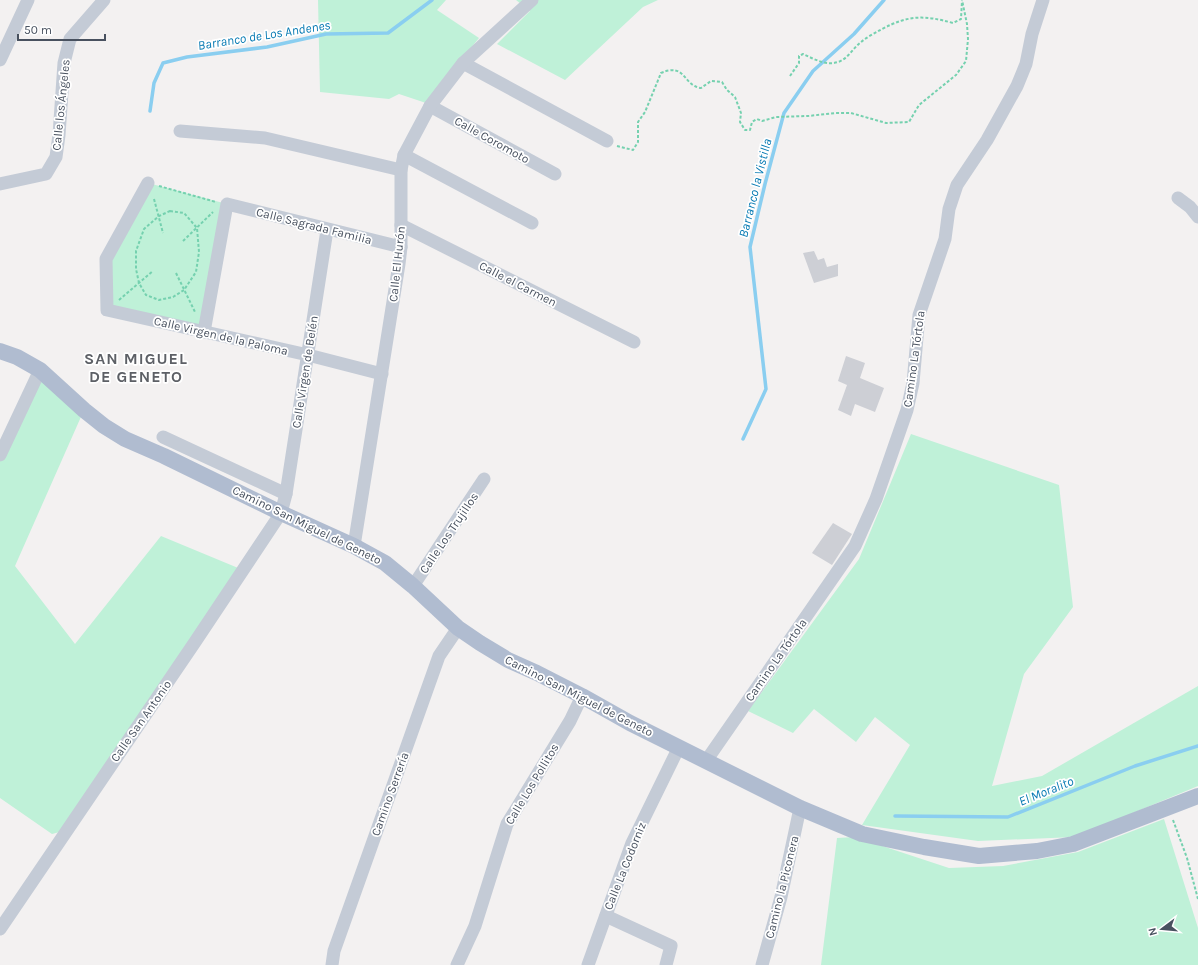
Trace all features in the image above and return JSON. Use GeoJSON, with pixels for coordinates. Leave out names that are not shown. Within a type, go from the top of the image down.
{"type":"FeatureCollection","features":[{"type":"Feature","properties":{"kind":"main road","name":"Camino San Miguel de Geneto"},"geometry":{"type":"LineString","coordinates":[[0,350],[17,357],[40,370],[84,410],[104,426],[125,439],[354,546],[385,563],[413,586],[458,628],[508,660],[537,673],[630,723],[800,808],[862,834],[924,847],[978,856],[1037,851],[1073,844],[1198,796]]}},
{"type":"Feature","properties":{"kind":"street"},"geometry":{"type":"LineString","coordinates":[[0,60],[28,0]]}},
{"type":"Feature","properties":{"kind":"street","name":"Calle los Ángeles"},"geometry":{"type":"LineString","coordinates":[[0,184],[46,174],[56,157],[64,63],[70,39],[104,0]]}},
{"type":"Feature","properties":{"kind":"street","name":"Calle El Hurón"},"geometry":{"type":"LineString","coordinates":[[354,546],[399,264],[401,247],[401,170],[404,155],[430,106],[463,63],[532,0]]}},
{"type":"Feature","properties":{"kind":"street","name":"Camino La Tórtola"},"geometry":{"type":"LineString","coordinates":[[706,761],[855,546],[876,500],[907,410],[913,383],[919,314],[945,239],[948,209],[957,185],[987,140],[1017,86],[1026,64],[1032,34],[1043,0]]}},
{"type":"Feature","properties":{"kind":"street"},"geometry":{"type":"LineString","coordinates":[[463,63],[606,141]]}},
{"type":"Feature","properties":{"kind":"street","name":"Calle Coromoto"},"geometry":{"type":"LineString","coordinates":[[430,106],[555,174]]}},
{"type":"Feature","properties":{"kind":"street"},"geometry":{"type":"LineString","coordinates":[[180,131],[265,138],[401,170]]}},
{"type":"Feature","properties":{"kind":"street"},"geometry":{"type":"LineString","coordinates":[[404,155],[532,222]]}},
{"type":"Feature","properties":{"kind":"street"},"geometry":{"type":"LineString","coordinates":[[107,310],[106,258],[148,183]]}},
{"type":"Feature","properties":{"kind":"street"},"geometry":{"type":"LineString","coordinates":[[1178,198],[1190,208],[1198,218]]}},
{"type":"Feature","properties":{"kind":"street"},"geometry":{"type":"LineString","coordinates":[[204,332],[224,204]]}},
{"type":"Feature","properties":{"kind":"street","name":"Calle Sagrada Familia"},"geometry":{"type":"LineString","coordinates":[[224,204],[401,247]]}},
{"type":"Feature","properties":{"kind":"street","name":"Calle el Carmen"},"geometry":{"type":"LineString","coordinates":[[401,225],[634,342]]}},
{"type":"Feature","properties":{"kind":"street","name":"Calle Virgen de Belén"},"geometry":{"type":"LineString","coordinates":[[281,513],[286,494],[327,230]]}},
{"type":"Feature","properties":{"kind":"street","name":"Calle Virgen de la Paloma"},"geometry":{"type":"LineString","coordinates":[[107,310],[308,355],[382,374]]}},
{"type":"Feature","properties":{"kind":"street"},"geometry":{"type":"LineString","coordinates":[[0,455],[40,370]]}},
{"type":"Feature","properties":{"kind":"street"},"geometry":{"type":"LineString","coordinates":[[163,437],[286,494]]}},
{"type":"Feature","properties":{"kind":"street","name":"Calle Los Trujillos"},"geometry":{"type":"LineString","coordinates":[[413,586],[484,479]]}},
{"type":"Feature","properties":{"kind":"street","name":"Calle San Antonio"},"geometry":{"type":"LineString","coordinates":[[0,929],[192,648],[281,513]]}},
{"type":"Feature","properties":{"kind":"street","name":"Camino Serrería"},"geometry":{"type":"LineString","coordinates":[[332,965],[334,951],[439,656],[458,628]]}},
{"type":"Feature","properties":{"kind":"street","name":"Calle Los Pollitos"},"geometry":{"type":"LineString","coordinates":[[457,965],[475,926],[507,824],[570,721],[582,696]]}},
{"type":"Feature","properties":{"kind":"street","name":"Calle La Codorniz"},"geometry":{"type":"LineString","coordinates":[[588,965],[632,843],[679,747]]}},
{"type":"Feature","properties":{"kind":"street","name":"Camino la Piconera"},"geometry":{"type":"LineString","coordinates":[[762,965],[781,897],[800,808]]}},
{"type":"Feature","properties":{"kind":"street"},"geometry":{"type":"LineString","coordinates":[[606,916],[671,946],[666,965]]}},
{"type":"Feature","properties":{"kind":"path"},"geometry":{"type":"LineString","coordinates":[[790,76],[799,63],[799,56],[803,54],[827,64],[838,63],[844,60],[860,43],[867,38],[896,22],[914,17],[934,18],[953,23],[961,19],[962,0]]}},
{"type":"Feature","properties":{"kind":"path"},"geometry":{"type":"LineString","coordinates":[[606,141],[618,147],[633,150],[638,142],[638,122],[645,112],[661,73],[669,69],[681,72],[695,88],[701,88],[711,81],[722,82],[727,90],[736,97],[741,113],[740,122],[745,130],[750,130],[752,122],[757,119],[762,121],[776,117],[851,112],[886,123],[909,122],[919,105],[956,75],[966,61],[968,39],[967,24],[962,0]]}},
{"type":"Feature","properties":{"kind":"path"},"geometry":{"type":"LineString","coordinates":[[148,183],[224,204]]}},
{"type":"Feature","properties":{"kind":"path"},"geometry":{"type":"LineString","coordinates":[[148,183],[163,233]]}},
{"type":"Feature","properties":{"kind":"path"},"geometry":{"type":"LineString","coordinates":[[183,241],[224,204]]}},
{"type":"Feature","properties":{"kind":"path"},"geometry":{"type":"LineString","coordinates":[[170,211],[184,213],[197,228],[199,252],[196,272],[184,290],[173,297],[159,300],[146,295],[139,283],[136,269],[136,250],[144,229],[159,216],[170,211]]}},
{"type":"Feature","properties":{"kind":"path"},"geometry":{"type":"LineString","coordinates":[[107,310],[153,270]]}},
{"type":"Feature","properties":{"kind":"path"},"geometry":{"type":"LineString","coordinates":[[176,273],[204,332]]}},
{"type":"Feature","properties":{"kind":"path"},"geometry":{"type":"LineString","coordinates":[[1168,807],[1187,858],[1198,899]]}},
{"type":"Feature","properties":{"kind":"green space"},"geometry":{"type":"Polygon","coordinates":[[[318,0],[446,0],[437,10],[479,38],[426,103],[399,94],[389,99],[320,92],[318,0]]]}},
{"type":"Feature","properties":{"kind":"green space"},"geometry":{"type":"Polygon","coordinates":[[[516,0],[658,0],[643,7],[565,80],[497,44],[530,11],[516,0]]]}},
{"type":"Feature","properties":{"kind":"green space"},"geometry":{"type":"Polygon","coordinates":[[[148,183],[227,204],[204,332],[107,310],[106,259],[148,183]]]}},
{"type":"Feature","properties":{"kind":"green space"},"geometry":{"type":"Polygon","coordinates":[[[36,368],[84,410],[15,566],[75,644],[161,536],[243,570],[67,830],[52,834],[0,798],[0,447],[36,368]]]}},
{"type":"Feature","properties":{"kind":"green space"},"geometry":{"type":"Polygon","coordinates":[[[911,434],[1059,485],[1073,607],[1024,674],[992,786],[1042,776],[1198,686],[1198,786],[1075,837],[978,841],[862,825],[910,745],[875,717],[856,742],[814,709],[793,733],[748,711],[859,559],[911,434]]]}},
{"type":"Feature","properties":{"kind":"green space"},"geometry":{"type":"Polygon","coordinates":[[[1164,819],[1198,928],[1198,965],[821,965],[837,838],[855,837],[949,868],[1003,866],[1078,852],[1164,819]]]}},
{"type":"Feature","properties":{"kind":"building"},"geometry":{"type":"Polygon","coordinates":[[[814,251],[818,260],[824,258],[827,267],[838,264],[838,276],[814,283],[803,253],[814,251]]]}},
{"type":"Feature","properties":{"kind":"building"},"geometry":{"type":"Polygon","coordinates":[[[846,356],[865,363],[860,378],[884,388],[875,412],[855,404],[851,416],[838,410],[847,385],[838,381],[846,356]]]}},
{"type":"Feature","properties":{"kind":"building"},"geometry":{"type":"Polygon","coordinates":[[[833,523],[852,534],[832,565],[812,553],[833,523]]]}},
{"type":"Feature","properties":{"kind":"waterway","name":"Barranco de Los Andenes"},"geometry":{"type":"LineString","coordinates":[[150,111],[154,83],[163,63],[187,57],[267,47],[326,34],[388,33],[432,0]]}},
{"type":"Feature","properties":{"kind":"waterway","name":"Barranco la Vistilla"},"geometry":{"type":"LineString","coordinates":[[743,439],[766,389],[750,247],[784,113],[813,71],[854,34],[884,0]]}},
{"type":"Feature","properties":{"kind":"waterway","name":"El Moralito"},"geometry":{"type":"LineString","coordinates":[[895,816],[1008,817],[1135,766],[1198,746]]}},
{"type":"Feature","properties":{"kind":"district","name":"SAN MIGUEL DE GENETO"},"geometry":{"type":"Point","coordinates":[136,367]}}]}
